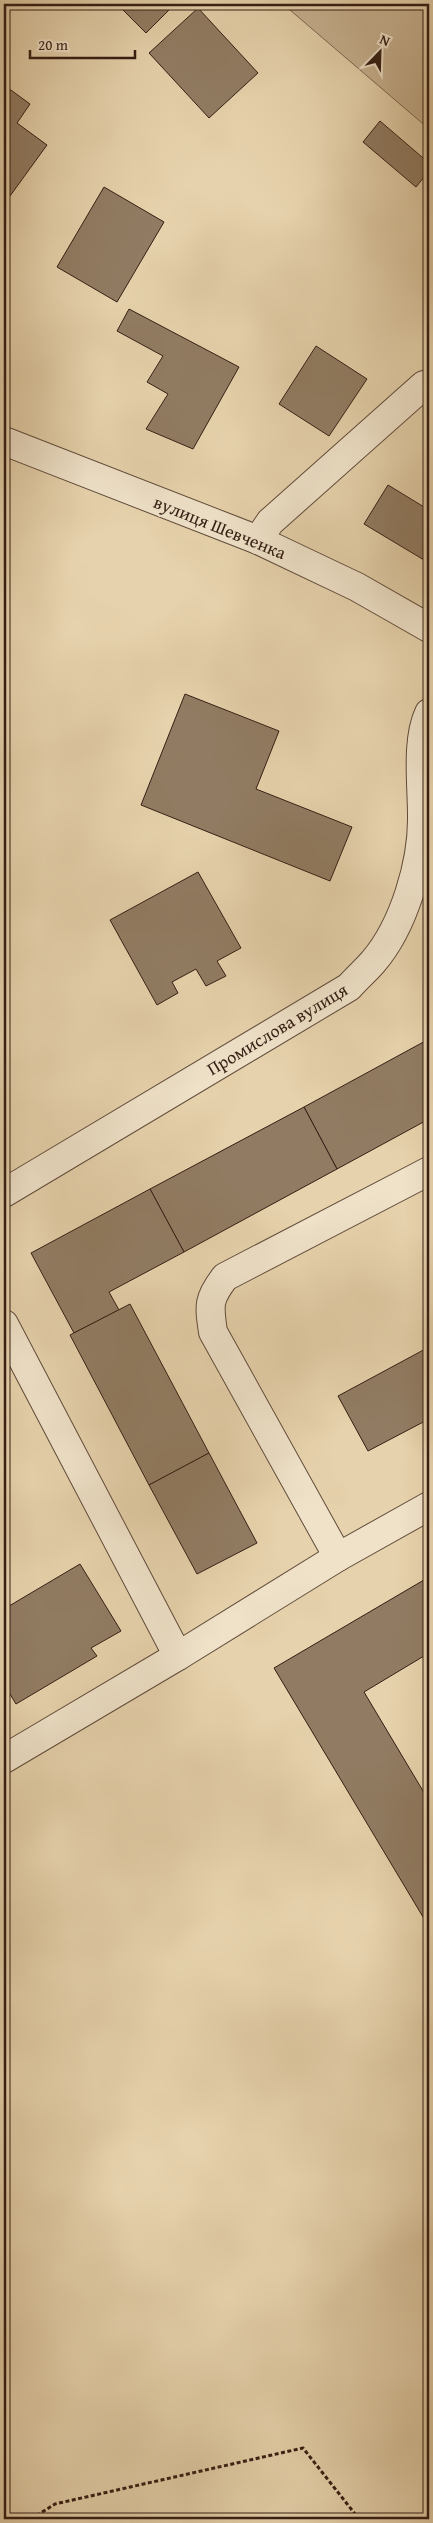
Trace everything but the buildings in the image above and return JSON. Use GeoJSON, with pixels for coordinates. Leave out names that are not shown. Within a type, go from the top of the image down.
{"type":"FeatureCollection","features":[{"type":"Feature","properties":{"kind":"street"},"geometry":{"type":"LineString","coordinates":[[258,540],[270,522],[424,385],[429,385]]}},
{"type":"Feature","properties":{"kind":"street","name":"вулиця Шевченка"},"geometry":{"type":"LineString","coordinates":[[4,441],[258,540],[357,587],[429,628]]}},
{"type":"Feature","properties":{"kind":"street","name":"Промислова вулиця"},"geometry":{"type":"LineString","coordinates":[[4,1192],[349,987],[374,961],[401,918],[417,862],[422,818],[420,763],[429,713]]}},
{"type":"Feature","properties":{"kind":"street"},"geometry":{"type":"LineString","coordinates":[[338,1557],[212,1332],[210,1311],[212,1293],[224,1277],[429,1171]]}},
{"type":"Feature","properties":{"kind":"street"},"geometry":{"type":"LineString","coordinates":[[4,1324],[178,1656]]}},
{"type":"Feature","properties":{"kind":"street"},"geometry":{"type":"LineString","coordinates":[[4,1759],[178,1656],[338,1557],[429,1506]]}},
{"type":"Feature","properties":{"kind":"path"},"geometry":{"type":"LineString","coordinates":[[30,2519],[55,2504],[303,2448],[359,2519]]}},
{"type":"Feature","properties":{"kind":"shaded area"},"geometry":{"type":"Polygon","coordinates":[[[283,4],[429,4],[429,129],[283,4]]]}}]}
